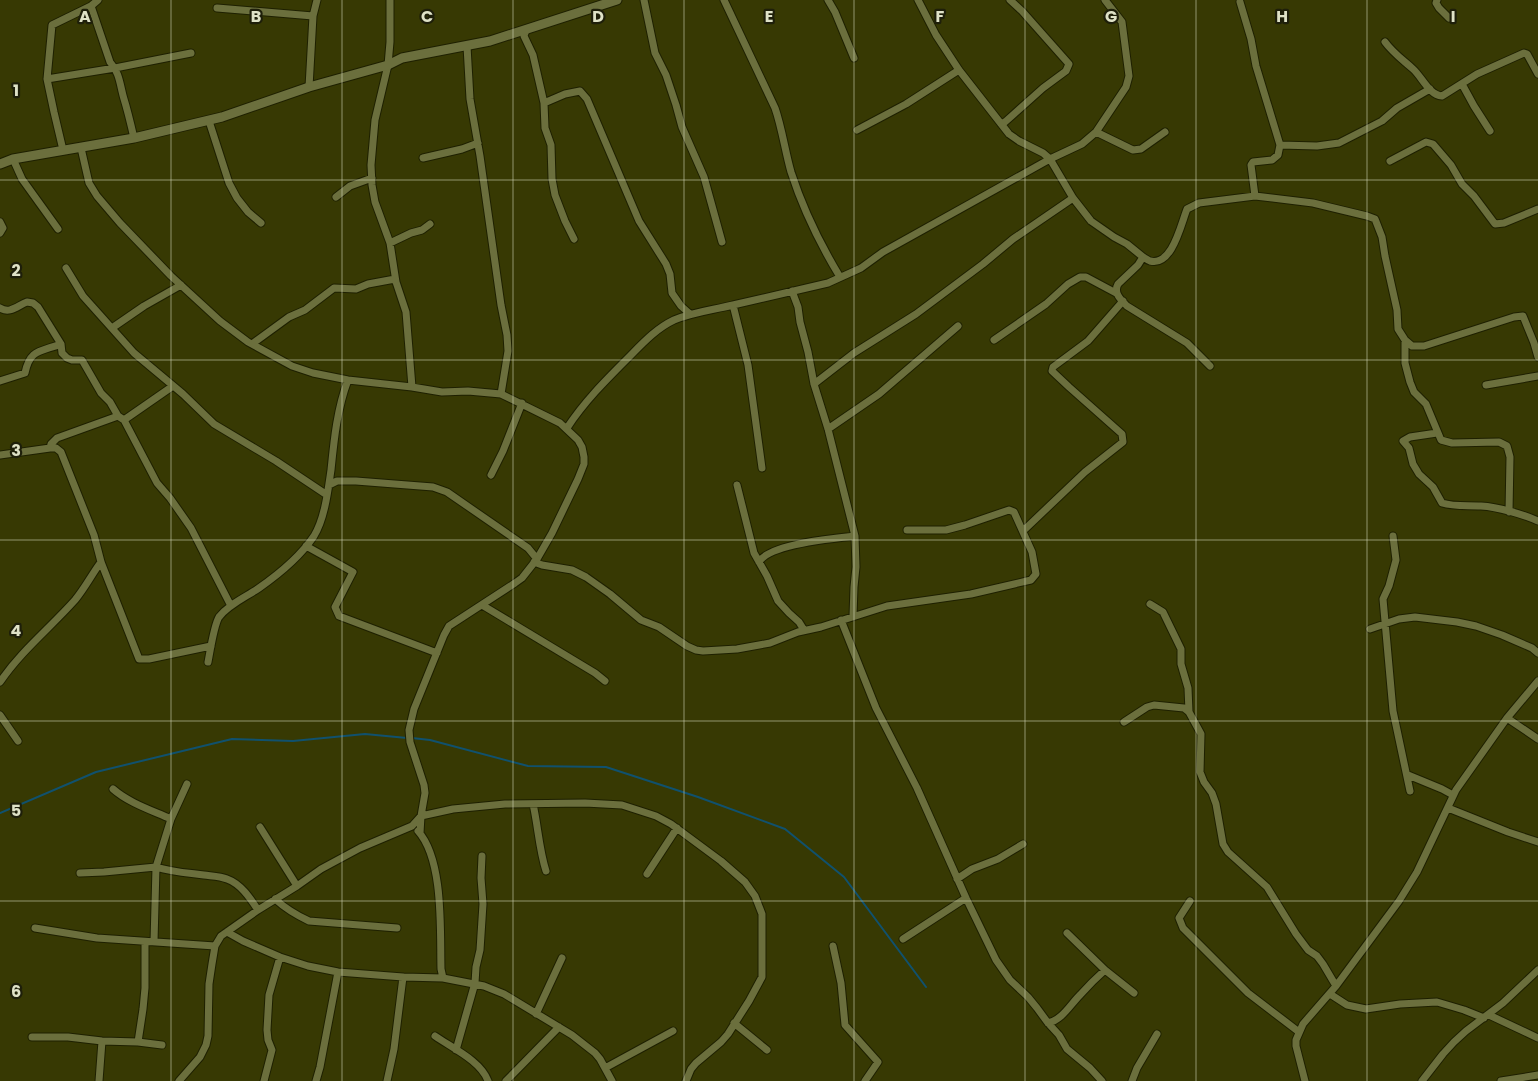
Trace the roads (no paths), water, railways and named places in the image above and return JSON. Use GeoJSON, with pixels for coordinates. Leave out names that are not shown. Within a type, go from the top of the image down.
{"type":"FeatureCollection","features":[{"type":"Feature","properties":{"kind":"street"},"geometry":{"type":"LineString","coordinates":[[63,150],[48,78],[52,24],[91,6],[98,0]]}},
{"type":"Feature","properties":{"kind":"street"},"geometry":{"type":"LineString","coordinates":[[309,87],[313,16],[317,0]]}},
{"type":"Feature","properties":{"kind":"street"},"geometry":{"type":"LineString","coordinates":[[390,0],[388,65],[374,120],[371,165],[375,202],[390,243],[395,279],[406,316],[412,387]]}},
{"type":"Feature","properties":{"kind":"street"},"geometry":{"type":"LineString","coordinates":[[0,164],[13,159],[134,138],[209,120],[309,87],[388,65],[402,58],[490,41],[617,0]]}},
{"type":"Feature","properties":{"kind":"street"},"geometry":{"type":"LineString","coordinates":[[644,0],[655,53],[666,75],[682,127],[704,177],[722,242]]}},
{"type":"Feature","properties":{"kind":"street"},"geometry":{"type":"LineString","coordinates":[[724,0],[775,108],[780,121],[783,142],[792,173],[811,223],[840,277]]}},
{"type":"Feature","properties":{"kind":"street"},"geometry":{"type":"LineString","coordinates":[[828,0],[854,58]]}},
{"type":"Feature","properties":{"kind":"street"},"geometry":{"type":"LineString","coordinates":[[918,0],[936,35],[959,70],[1009,134],[1050,159],[1073,198],[1091,221],[1150,261],[1160,261],[1170,254],[1187,209],[1199,203],[1255,196],[1313,203],[1375,218],[1382,237],[1397,310],[1398,329],[1405,340],[1412,346],[1424,346],[1514,317],[1523,316],[1536,343],[1538,357]]}},
{"type":"Feature","properties":{"kind":"street"},"geometry":{"type":"LineString","coordinates":[[1001,124],[1066,70],[1069,64],[1010,0]]}},
{"type":"Feature","properties":{"kind":"street"},"geometry":{"type":"LineString","coordinates":[[567,428],[602,384],[651,336],[673,321],[690,314],[828,283],[861,268],[883,252],[1050,159],[1082,144],[1096,132],[1126,87],[1129,76],[1122,22],[1105,0]]}},
{"type":"Feature","properties":{"kind":"street"},"geometry":{"type":"LineString","coordinates":[[1437,0],[1436,3],[1439,8],[1449,18]]}},
{"type":"Feature","properties":{"kind":"street"},"geometry":{"type":"LineString","coordinates":[[1240,2],[1251,39],[1256,66],[1280,145],[1278,155],[1272,160],[1253,162],[1251,165],[1255,196]]}},
{"type":"Feature","properties":{"kind":"street"},"geometry":{"type":"LineString","coordinates":[[91,6],[110,62],[120,79],[134,138]]}},
{"type":"Feature","properties":{"kind":"street"},"geometry":{"type":"LineString","coordinates":[[217,8],[313,16]]}},
{"type":"Feature","properties":{"kind":"street"},"geometry":{"type":"LineString","coordinates":[[526,30],[524,36],[533,55],[544,103],[545,128],[551,145],[552,179],[555,195],[574,239]]}},
{"type":"Feature","properties":{"kind":"street"},"geometry":{"type":"LineString","coordinates":[[1385,42],[1392,53],[1415,70],[1438,96],[1442,96],[1477,74],[1524,53],[1527,54],[1538,74]]}},
{"type":"Feature","properties":{"kind":"street"},"geometry":{"type":"LineString","coordinates":[[467,46],[470,99],[507,335],[508,351],[501,394]]}},
{"type":"Feature","properties":{"kind":"street"},"geometry":{"type":"LineString","coordinates":[[48,78],[115,68],[191,52]]}},
{"type":"Feature","properties":{"kind":"street"},"geometry":{"type":"LineString","coordinates":[[857,130],[906,104],[959,70]]}},
{"type":"Feature","properties":{"kind":"street"},"geometry":{"type":"LineString","coordinates":[[1462,84],[1490,131]]}},
{"type":"Feature","properties":{"kind":"street"},"geometry":{"type":"LineString","coordinates":[[1280,145],[1317,146],[1339,143],[1382,122],[1397,108],[1430,89]]}},
{"type":"Feature","properties":{"kind":"street"},"geometry":{"type":"LineString","coordinates":[[544,103],[565,94],[580,91],[586,99],[639,221],[666,264],[670,274],[672,293],[681,306],[690,314]]}},
{"type":"Feature","properties":{"kind":"street"},"geometry":{"type":"LineString","coordinates":[[209,120],[236,198],[261,223]]}},
{"type":"Feature","properties":{"kind":"street"},"geometry":{"type":"LineString","coordinates":[[1096,132],[1133,150],[1141,149],[1166,132]]}},
{"type":"Feature","properties":{"kind":"street"},"geometry":{"type":"LineString","coordinates":[[1390,162],[1426,142],[1433,144],[1451,165],[1462,184],[1496,224],[1504,223],[1538,209]]}},
{"type":"Feature","properties":{"kind":"street"},"geometry":{"type":"LineString","coordinates":[[423,158],[462,149],[478,143]]}},
{"type":"Feature","properties":{"kind":"street"},"geometry":{"type":"LineString","coordinates":[[81,148],[89,183],[97,196],[120,223],[181,285],[220,321],[252,344],[292,366],[313,373],[348,380],[442,392],[468,391],[501,394],[560,423],[567,428],[581,445],[584,464],[552,533],[535,561],[515,584],[449,626],[436,653],[414,709],[409,730],[410,742],[425,793],[420,833]]}},
{"type":"Feature","properties":{"kind":"street"},"geometry":{"type":"LineString","coordinates":[[13,159],[22,179],[58,229]]}},
{"type":"Feature","properties":{"kind":"street"},"geometry":{"type":"LineString","coordinates":[[336,198],[350,186],[372,178]]}},
{"type":"Feature","properties":{"kind":"street"},"geometry":{"type":"LineString","coordinates":[[814,384],[854,353],[927,306],[1013,239],[1073,198]]}},
{"type":"Feature","properties":{"kind":"street"},"geometry":{"type":"LineString","coordinates":[[0,222],[3,228],[0,233]]}},
{"type":"Feature","properties":{"kind":"street"},"geometry":{"type":"LineString","coordinates":[[390,243],[422,230],[430,224]]}},
{"type":"Feature","properties":{"kind":"street"},"geometry":{"type":"LineString","coordinates":[[1116,293],[1118,284],[1138,265],[1143,256]]}},
{"type":"Feature","properties":{"kind":"street"},"geometry":{"type":"LineString","coordinates":[[66,268],[83,296],[134,354],[173,386],[214,424],[276,461],[327,496]]}},
{"type":"Feature","properties":{"kind":"street"},"geometry":{"type":"LineString","coordinates":[[994,340],[1046,304],[1068,284],[1080,277],[1086,277],[1116,293],[1127,306],[1187,344],[1210,366]]}},
{"type":"Feature","properties":{"kind":"street"},"geometry":{"type":"LineString","coordinates":[[252,344],[289,317],[305,310],[334,288],[356,288],[395,279]]}},
{"type":"Feature","properties":{"kind":"street"},"geometry":{"type":"LineString","coordinates":[[112,328],[136,311],[181,285]]}},
{"type":"Feature","properties":{"kind":"street"},"geometry":{"type":"LineString","coordinates":[[792,291],[798,307],[814,384],[828,428],[855,536],[856,567],[853,616]]}},
{"type":"Feature","properties":{"kind":"street"},"geometry":{"type":"LineString","coordinates":[[1023,531],[1085,472],[1123,442],[1122,434],[1052,371],[1053,367],[1088,341],[1123,301]]}},
{"type":"Feature","properties":{"kind":"street"},"geometry":{"type":"LineString","coordinates":[[0,308],[6,311],[27,302],[32,303],[38,307],[61,344],[62,352],[67,358],[82,360],[101,393],[121,418],[157,483],[192,528],[231,606]]}},
{"type":"Feature","properties":{"kind":"street"},"geometry":{"type":"LineString","coordinates":[[733,305],[748,365],[762,468]]}},
{"type":"Feature","properties":{"kind":"street"},"geometry":{"type":"LineString","coordinates":[[828,428],[879,394],[958,326]]}},
{"type":"Feature","properties":{"kind":"street"},"geometry":{"type":"LineString","coordinates":[[1405,340],[1405,363],[1410,382],[1414,392],[1426,404],[1441,440],[1452,443],[1499,442],[1507,446],[1510,457],[1509,512]]}},
{"type":"Feature","properties":{"kind":"street"},"geometry":{"type":"LineString","coordinates":[[0,381],[25,373],[28,361],[33,354],[61,344]]}},
{"type":"Feature","properties":{"kind":"street"},"geometry":{"type":"LineString","coordinates":[[1486,385],[1538,376]]}},
{"type":"Feature","properties":{"kind":"street"},"geometry":{"type":"LineString","coordinates":[[208,662],[218,618],[231,606],[281,572],[303,551],[315,534],[327,496],[338,414],[348,380]]}},
{"type":"Feature","properties":{"kind":"street"},"geometry":{"type":"LineString","coordinates":[[50,448],[57,438],[121,418],[173,386]]}},
{"type":"Feature","properties":{"kind":"street"},"geometry":{"type":"LineString","coordinates":[[491,475],[503,452],[522,403]]}},
{"type":"Feature","properties":{"kind":"street"},"geometry":{"type":"LineString","coordinates":[[1437,433],[1410,437],[1403,441],[1419,474],[1433,487],[1442,503],[1455,506],[1483,506],[1538,521]]}},
{"type":"Feature","properties":{"kind":"street"},"geometry":{"type":"LineString","coordinates":[[0,455],[50,448],[58,449],[63,455],[94,535],[101,562],[139,659],[149,659],[211,646]]}},
{"type":"Feature","properties":{"kind":"street"},"geometry":{"type":"LineString","coordinates":[[329,484],[337,481],[356,481],[433,487],[447,492],[528,548],[535,561],[542,565],[572,570],[586,577],[641,620],[659,627],[696,650],[704,652],[770,643],[804,630],[821,627],[886,606],[963,596],[1031,580],[1036,574],[1032,552],[1014,512],[1010,510],[946,530],[907,530]]}},
{"type":"Feature","properties":{"kind":"street"},"geometry":{"type":"LineString","coordinates":[[737,486],[752,546],[778,601],[799,622],[804,630]]}},
{"type":"Feature","properties":{"kind":"street"},"geometry":{"type":"LineString","coordinates":[[760,562],[762,558],[770,553],[808,541],[855,536]]}},
{"type":"Feature","properties":{"kind":"street"},"geometry":{"type":"LineString","coordinates":[[1393,536],[1396,560],[1389,586],[1383,599],[1393,711],[1410,791]]}},
{"type":"Feature","properties":{"kind":"street"},"geometry":{"type":"LineString","coordinates":[[306,546],[353,572],[335,607],[339,616],[436,653]]}},
{"type":"Feature","properties":{"kind":"street"},"geometry":{"type":"LineString","coordinates":[[0,682],[9,668],[27,648],[76,599],[101,562]]}},
{"type":"Feature","properties":{"kind":"street"},"geometry":{"type":"LineString","coordinates":[[1150,604],[1163,612],[1181,650],[1180,664],[1188,688],[1189,712]]}},
{"type":"Feature","properties":{"kind":"street"},"geometry":{"type":"LineString","coordinates":[[482,605],[595,673],[605,681]]}},
{"type":"Feature","properties":{"kind":"street"},"geometry":{"type":"LineString","coordinates":[[1370,630],[1385,623],[1414,617],[1476,626],[1532,648],[1538,653]]}},
{"type":"Feature","properties":{"kind":"street"},"geometry":{"type":"LineString","coordinates":[[841,620],[876,708],[917,788],[957,879],[996,960],[1010,980],[1028,997],[1059,1035],[1067,1049],[1102,1081]]}},
{"type":"Feature","properties":{"kind":"street"},"geometry":{"type":"LineString","coordinates":[[1305,1081],[1296,1046],[1296,1040],[1303,1024],[1330,994],[1399,901],[1417,872],[1456,790],[1507,718],[1538,681]]}},
{"type":"Feature","properties":{"kind":"street"},"geometry":{"type":"LineString","coordinates":[[1124,722],[1147,707],[1154,705],[1184,708],[1189,712],[1201,734],[1200,772],[1216,804],[1223,844],[1228,852],[1267,887],[1296,934],[1308,950],[1317,956],[1336,986]]}},
{"type":"Feature","properties":{"kind":"street"},"geometry":{"type":"LineString","coordinates":[[0,716],[18,741]]}},
{"type":"Feature","properties":{"kind":"street"},"geometry":{"type":"LineString","coordinates":[[1507,718],[1538,739]]}},
{"type":"Feature","properties":{"kind":"street"},"geometry":{"type":"LineString","coordinates":[[1408,775],[1453,795]]}},
{"type":"Feature","properties":{"kind":"street"},"geometry":{"type":"LineString","coordinates":[[154,942],[156,867],[171,819],[187,784]]}},
{"type":"Feature","properties":{"kind":"street"},"geometry":{"type":"LineString","coordinates":[[113,789],[120,796],[171,819]]}},
{"type":"Feature","properties":{"kind":"street"},"geometry":{"type":"LineString","coordinates":[[181,1081],[200,1057],[206,1045],[208,1036],[209,984],[215,946],[221,936],[258,910],[360,848],[412,826],[421,816],[453,808],[505,804],[585,803],[622,805],[656,816],[676,828],[721,861],[744,882],[754,896],[762,914],[762,976],[749,1001],[721,1042],[691,1069],[686,1081]]}},
{"type":"Feature","properties":{"kind":"street"},"geometry":{"type":"LineString","coordinates":[[533,804],[537,821],[540,853],[546,871]]}},
{"type":"Feature","properties":{"kind":"street"},"geometry":{"type":"LineString","coordinates":[[1448,808],[1538,842]]}},
{"type":"Feature","properties":{"kind":"street"},"geometry":{"type":"LineString","coordinates":[[412,826],[420,833],[435,864],[443,978]]}},
{"type":"Feature","properties":{"kind":"street"},"geometry":{"type":"LineString","coordinates":[[260,827],[296,886]]}},
{"type":"Feature","properties":{"kind":"street"},"geometry":{"type":"LineString","coordinates":[[647,874],[676,828]]}},
{"type":"Feature","properties":{"kind":"street"},"geometry":{"type":"LineString","coordinates":[[957,879],[972,869],[998,859],[1023,844]]}},
{"type":"Feature","properties":{"kind":"street"},"geometry":{"type":"LineString","coordinates":[[456,1050],[475,983],[483,904],[482,856]]}},
{"type":"Feature","properties":{"kind":"street"},"geometry":{"type":"LineString","coordinates":[[80,873],[156,867],[164,870],[227,879],[248,895],[258,910]]}},
{"type":"Feature","properties":{"kind":"street"},"geometry":{"type":"LineString","coordinates":[[903,940],[966,898]]}},
{"type":"Feature","properties":{"kind":"street"},"geometry":{"type":"LineString","coordinates":[[275,899],[285,909],[309,921],[397,928]]}},
{"type":"Feature","properties":{"kind":"street"},"geometry":{"type":"LineString","coordinates":[[1190,901],[1179,918],[1183,928],[1248,993],[1299,1032]]}},
{"type":"Feature","properties":{"kind":"street"},"geometry":{"type":"LineString","coordinates":[[35,928],[97,938],[215,946]]}},
{"type":"Feature","properties":{"kind":"street"},"geometry":{"type":"LineString","coordinates":[[227,932],[280,957],[308,966],[338,972],[443,978],[475,983],[504,994],[559,1027],[594,1053],[612,1081]]}},
{"type":"Feature","properties":{"kind":"street"},"geometry":{"type":"LineString","coordinates":[[1066,933],[1105,970],[1134,993]]}},
{"type":"Feature","properties":{"kind":"street"},"geometry":{"type":"LineString","coordinates":[[138,1042],[145,988],[145,942]]}},
{"type":"Feature","properties":{"kind":"street"},"geometry":{"type":"LineString","coordinates":[[833,946],[841,983],[845,1025],[878,1062],[865,1081]]}},
{"type":"Feature","properties":{"kind":"street"},"geometry":{"type":"LineString","coordinates":[[264,1081],[272,1050],[267,1030],[268,1002],[280,957]]}},
{"type":"Feature","properties":{"kind":"street"},"geometry":{"type":"LineString","coordinates":[[536,1014],[562,958]]}},
{"type":"Feature","properties":{"kind":"street"},"geometry":{"type":"LineString","coordinates":[[1048,1023],[1054,1022],[1060,1017],[1105,970]]}},
{"type":"Feature","properties":{"kind":"street"},"geometry":{"type":"LineString","coordinates":[[316,1081],[338,972]]}},
{"type":"Feature","properties":{"kind":"street"},"geometry":{"type":"LineString","coordinates":[[1422,1081],[1442,1054],[1466,1030],[1487,1016],[1537,974]]}},
{"type":"Feature","properties":{"kind":"street"},"geometry":{"type":"LineString","coordinates":[[387,1081],[394,1049],[403,977]]}},
{"type":"Feature","properties":{"kind":"street"},"geometry":{"type":"LineString","coordinates":[[1330,994],[1347,1005],[1366,1009],[1400,1004],[1437,1002],[1487,1016],[1538,1038]]}},
{"type":"Feature","properties":{"kind":"street"},"geometry":{"type":"LineString","coordinates":[[734,1023],[767,1050]]}},
{"type":"Feature","properties":{"kind":"street"},"geometry":{"type":"LineString","coordinates":[[506,1081],[559,1027]]}},
{"type":"Feature","properties":{"kind":"street"},"geometry":{"type":"LineString","coordinates":[[605,1068],[673,1031]]}},
{"type":"Feature","properties":{"kind":"street"},"geometry":{"type":"LineString","coordinates":[[1132,1081],[1137,1068],[1157,1034]]}},
{"type":"Feature","properties":{"kind":"street"},"geometry":{"type":"LineString","coordinates":[[435,1036],[467,1056],[481,1068],[488,1081]]}},
{"type":"Feature","properties":{"kind":"street"},"geometry":{"type":"LineString","coordinates":[[32,1037],[68,1037],[162,1045]]}},
{"type":"Feature","properties":{"kind":"street"},"geometry":{"type":"LineString","coordinates":[[99,1081],[102,1041]]}},
{"type":"Feature","properties":{"kind":"street"},"geometry":{"type":"LineString","coordinates":[[1501,1081],[1538,1075]]}},
{"type":"Feature","properties":{"kind":"waterway"},"geometry":{"type":"LineString","coordinates":[[0,813],[96,772],[232,739],[293,741],[365,734],[407,738]]}},
{"type":"Feature","properties":{"kind":"waterway"},"geometry":{"type":"LineString","coordinates":[[412,738],[430,740],[528,766],[606,767],[698,797],[785,829],[844,877],[926,987]]}}]}
